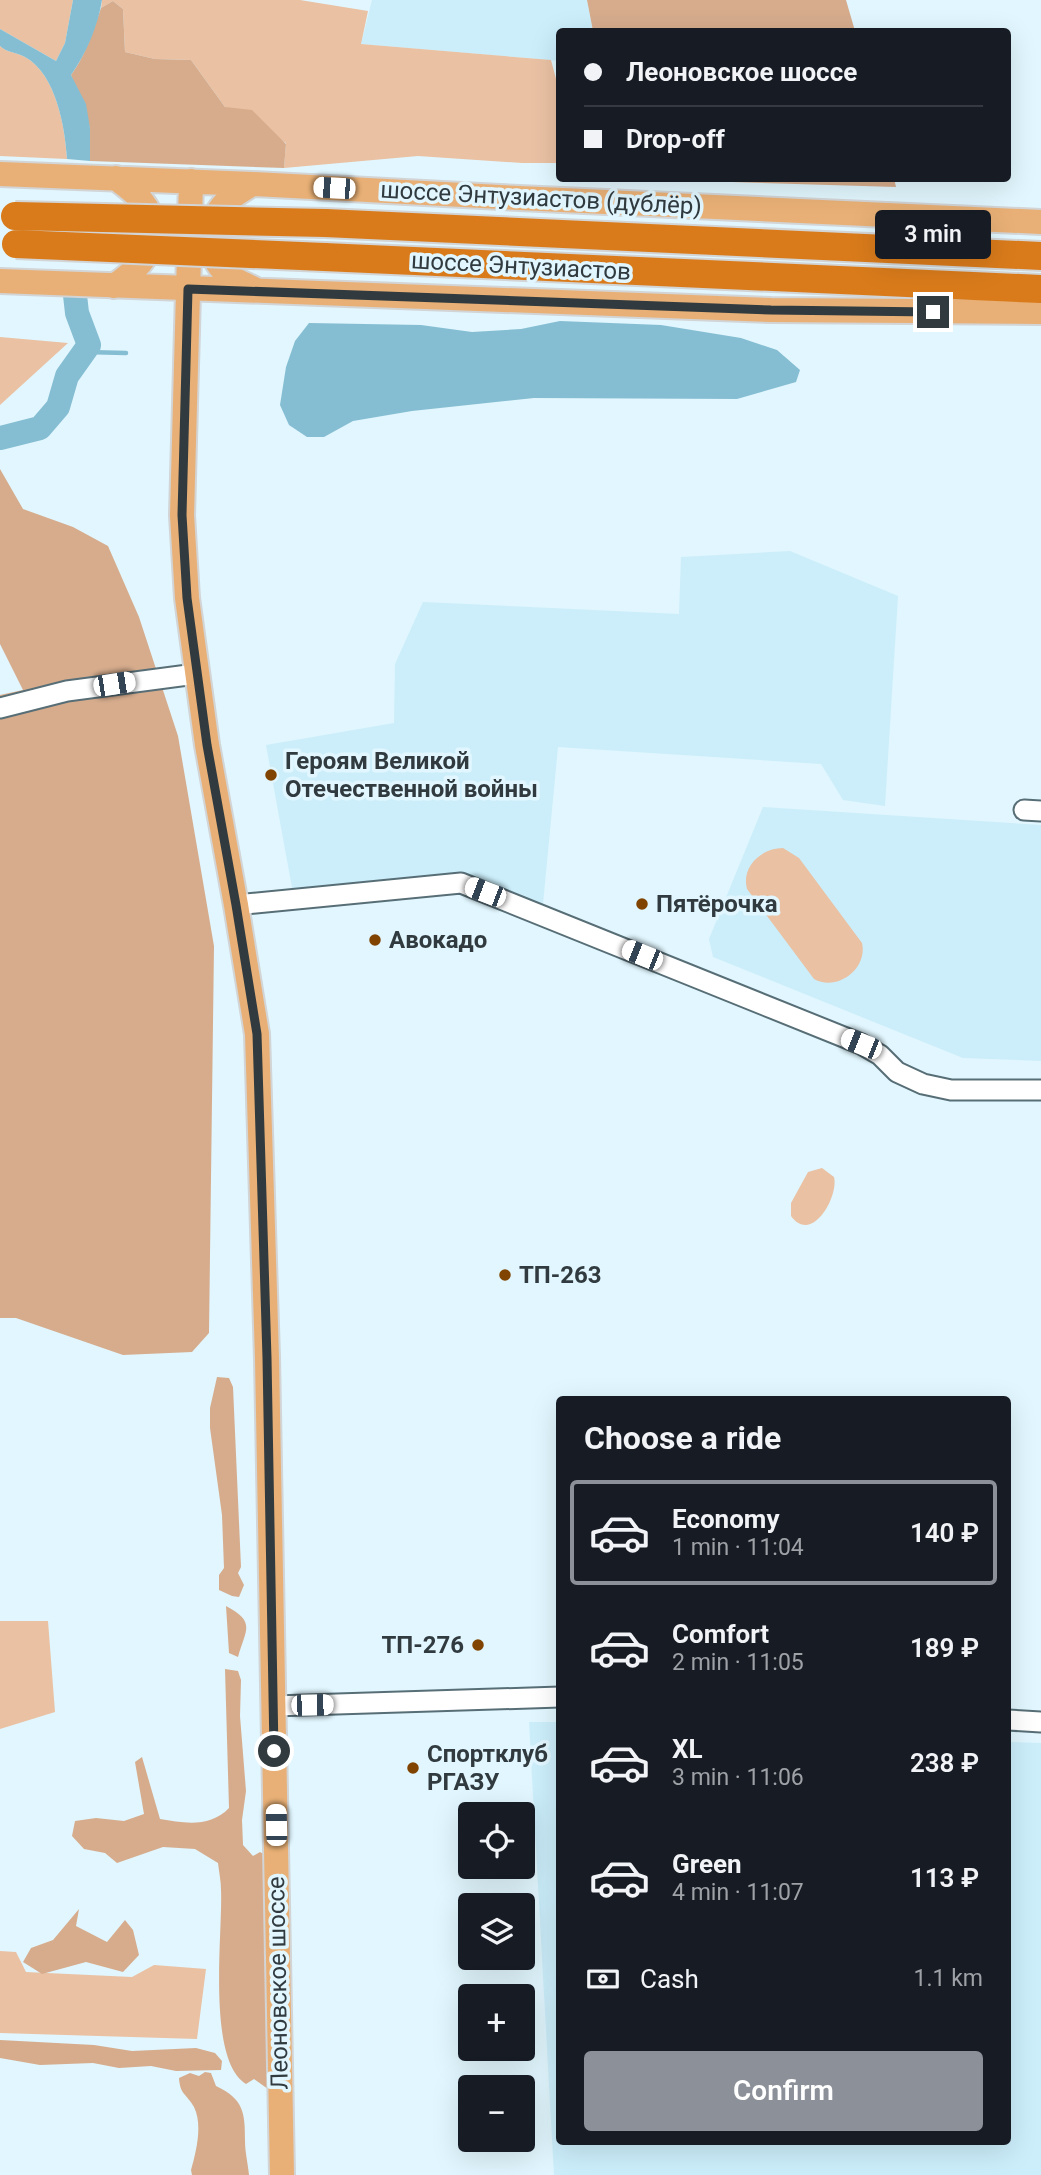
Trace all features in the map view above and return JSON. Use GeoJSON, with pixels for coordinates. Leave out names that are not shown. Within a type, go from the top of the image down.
{"type":"FeatureCollection","features":[{"type":"Feature","properties":{"kind":"highway","name":"шоссе Энтузиастов"},"geometry":{"type":"LineString","coordinates":[[7,215],[325,223],[1041,256]]}},
{"type":"Feature","properties":{"kind":"highway","name":"шоссе Энтузиастов"},"geometry":{"type":"LineString","coordinates":[[8,243],[1041,289]]}},
{"type":"Feature","properties":{"kind":"main road","name":"шоссе Энтузиастов (дублёр)"},"geometry":{"type":"LineString","coordinates":[[0,174],[1041,222]]}},
{"type":"Feature","properties":{"kind":"main road"},"geometry":{"type":"LineString","coordinates":[[104,286],[139,268],[148,252],[152,234],[150,216],[141,200],[105,178]]}},
{"type":"Feature","properties":{"kind":"main road","name":"Леоновское шоссе"},"geometry":{"type":"LineString","coordinates":[[182,181],[168,551],[171,585],[188,675],[207,745]]}},
{"type":"Feature","properties":{"kind":"main road"},"geometry":{"type":"LineString","coordinates":[[252,184],[220,209],[213,226],[211,243],[216,260],[227,275],[260,292]]}},
{"type":"Feature","properties":{"kind":"main road"},"geometry":{"type":"LineString","coordinates":[[0,281],[771,310],[1041,312]]}},
{"type":"Feature","properties":{"kind":"main road","name":"Леоновское шоссе"},"geometry":{"type":"LineString","coordinates":[[180,289],[182,515],[187,598],[207,745],[257,1034],[267,1358],[282,2175]]}},
{"type":"Feature","properties":{"kind":"street"},"geometry":{"type":"LineString","coordinates":[[0,708],[67,691],[188,675]]}},
{"type":"Feature","properties":{"kind":"street"},"geometry":{"type":"LineString","coordinates":[[236,905],[461,883],[861,1044],[880,1055],[897,1072],[923,1084],[951,1090],[985,1092],[1041,1090]]}},
{"type":"Feature","properties":{"kind":"street"},"geometry":{"type":"LineString","coordinates":[[274,1706],[556,1697]]}},
{"type":"Feature","properties":{"kind":"street"},"geometry":{"type":"LineString","coordinates":[[1011,1720],[1041,1722]]}},
{"type":"Feature","properties":{"kind":"shaded area"},"geometry":{"type":"Polygon","coordinates":[[[0,0],[73,0],[65,43],[56,61],[0,29],[0,0]]]}},
{"type":"Feature","properties":{"kind":"shaded area"},"geometry":{"type":"Polygon","coordinates":[[[73,0],[102,0],[91,39],[71,75],[86,104],[90,128],[90,161],[67,159],[57,102],[44,76],[36,65],[25,57],[0,46],[0,29],[56,61],[65,43],[73,0]]]}},
{"type":"Feature","properties":{"kind":"shaded area"},"geometry":{"type":"Polygon","coordinates":[[[102,0],[300,0],[368,11],[361,44],[551,60],[556,79],[556,163],[418,156],[284,168],[286,143],[225,107],[191,60],[155,59],[125,52],[123,9],[113,1],[101,8],[102,0]]]}},
{"type":"Feature","properties":{"kind":"shaded area"},"geometry":{"type":"Polygon","coordinates":[[[372,0],[587,0],[592,28],[556,28],[556,61],[361,44],[372,0]]]}},
{"type":"Feature","properties":{"kind":"shaded area"},"geometry":{"type":"Polygon","coordinates":[[[587,0],[846,0],[854,28],[592,28],[587,0]]]}},
{"type":"Feature","properties":{"kind":"shaded area"},"geometry":{"type":"Polygon","coordinates":[[[113,1],[123,9],[125,52],[155,59],[191,60],[225,107],[252,110],[286,144],[284,168],[90,161],[90,128],[71,75],[85,51],[101,8],[113,1]]]}},
{"type":"Feature","properties":{"kind":"shaded area"},"geometry":{"type":"Polygon","coordinates":[[[0,46],[25,57],[36,65],[44,76],[57,102],[67,159],[0,156],[0,46]]]}},
{"type":"Feature","properties":{"kind":"shaded area"},"geometry":{"type":"Polygon","coordinates":[[[733,182],[895,182],[896,187],[733,182]]]}},
{"type":"Feature","properties":{"kind":"shaded area"},"geometry":{"type":"Polygon","coordinates":[[[560,321],[661,325],[741,338],[777,350],[800,370],[796,382],[737,399],[534,398],[412,411],[353,421],[324,437],[307,437],[289,425],[280,405],[286,367],[295,341],[309,323],[421,325],[472,332],[521,329],[560,321]]]}},
{"type":"Feature","properties":{"kind":"shaded area"},"geometry":{"type":"Polygon","coordinates":[[[0,337],[68,343],[0,405],[0,337]]]}},
{"type":"Feature","properties":{"kind":"shaded area"},"geometry":{"type":"Polygon","coordinates":[[[0,469],[23,509],[73,527],[108,546],[139,617],[178,736],[214,946],[209,1333],[192,1352],[123,1355],[16,1318],[0,1318],[0,695],[23,690],[0,644],[0,469]]]}},
{"type":"Feature","properties":{"kind":"shaded area"},"geometry":{"type":"Polygon","coordinates":[[[790,551],[898,596],[885,806],[843,800],[821,764],[558,747],[543,904],[459,876],[293,893],[266,745],[394,723],[395,664],[423,602],[679,614],[681,557],[790,551]]]}},
{"type":"Feature","properties":{"kind":"shaded area"},"geometry":{"type":"Polygon","coordinates":[[[763,807],[1041,825],[1041,1061],[963,1058],[713,957],[709,939],[763,807]]]}},
{"type":"Feature","properties":{"kind":"shaded area"},"geometry":{"type":"Polygon","coordinates":[[[783,848],[799,858],[862,943],[863,953],[856,969],[841,980],[832,983],[814,979],[747,889],[747,873],[754,860],[767,851],[783,848]]]}},
{"type":"Feature","properties":{"kind":"shaded area"},"geometry":{"type":"Polygon","coordinates":[[[822,1168],[834,1177],[828,1205],[815,1221],[807,1225],[799,1223],[791,1216],[791,1203],[808,1172],[822,1168]]]}},
{"type":"Feature","properties":{"kind":"shaded area"},"geometry":{"type":"Polygon","coordinates":[[[217,1377],[229,1378],[233,1387],[241,1567],[238,1573],[244,1585],[239,1597],[219,1590],[219,1575],[224,1568],[222,1515],[210,1428],[210,1408],[217,1377]]]}},
{"type":"Feature","properties":{"kind":"shaded area"},"geometry":{"type":"Polygon","coordinates":[[[226,1606],[245,1622],[246,1633],[238,1657],[229,1653],[226,1606]]]}},
{"type":"Feature","properties":{"kind":"shaded area"},"geometry":{"type":"Polygon","coordinates":[[[0,1621],[48,1621],[55,1712],[0,1729],[0,1621]]]}},
{"type":"Feature","properties":{"kind":"shaded area"},"geometry":{"type":"Polygon","coordinates":[[[225,1669],[238,1671],[241,1680],[240,1716],[246,1791],[242,1820],[243,1845],[253,1856],[260,1852],[267,1856],[274,2080],[268,2089],[254,2079],[246,2084],[234,2070],[226,2049],[219,1994],[221,1890],[218,1863],[195,1849],[163,1847],[117,1863],[105,1853],[84,1849],[72,1836],[75,1821],[96,1818],[124,1821],[144,1814],[135,1762],[142,1757],[160,1819],[196,1823],[214,1819],[229,1808],[225,1669]]]}},
{"type":"Feature","properties":{"kind":"shaded area"},"geometry":{"type":"Polygon","coordinates":[[[529,1722],[556,1722],[556,2145],[1011,2145],[1011,1742],[1041,1743],[1041,2175],[554,2175],[529,1722]]]}},
{"type":"Feature","properties":{"kind":"shaded area"},"geometry":{"type":"Polygon","coordinates":[[[79,1909],[76,1926],[107,1942],[125,1920],[133,1930],[139,1955],[123,1972],[86,1962],[42,1974],[23,1962],[31,1948],[53,1940],[79,1909]]]}},
{"type":"Feature","properties":{"kind":"shaded area"},"geometry":{"type":"Polygon","coordinates":[[[0,1951],[16,1952],[26,1972],[132,1977],[154,1965],[206,1969],[197,2039],[0,2033],[0,1951]]]}},
{"type":"Feature","properties":{"kind":"shaded area"},"geometry":{"type":"Polygon","coordinates":[[[0,2040],[94,2045],[132,2051],[196,2048],[215,2053],[222,2061],[221,2070],[176,2071],[151,2066],[119,2068],[93,2063],[40,2065],[0,2058],[0,2040]]]}},
{"type":"Feature","properties":{"kind":"shaded area"},"geometry":{"type":"Polygon","coordinates":[[[205,2072],[211,2073],[216,2086],[232,2096],[241,2108],[249,2175],[192,2175],[198,2138],[197,2114],[181,2088],[179,2078],[190,2073],[199,2076],[205,2072]]]}},
{"type":"Feature","properties":{"kind":"waterway"},"geometry":{"type":"LineString","coordinates":[[0,438],[40,428],[58,407],[67,376],[89,345],[77,313],[75,295]]}},
{"type":"Feature","properties":{"kind":"waterway"},"geometry":{"type":"LineString","coordinates":[[85,352],[126,353]]}},
{"type":"Feature","properties":{"kind":"place","name":"Героям Великой Отечественной войны"},"geometry":{"type":"Point","coordinates":[271,775]}},
{"type":"Feature","properties":{"kind":"place","name":"Пятёрочка"},"geometry":{"type":"Point","coordinates":[642,904]}},
{"type":"Feature","properties":{"kind":"place","name":"Авокадо"},"geometry":{"type":"Point","coordinates":[375,940]}},
{"type":"Feature","properties":{"kind":"place","name":"ТП-263"},"geometry":{"type":"Point","coordinates":[505,1275]}},
{"type":"Feature","properties":{"kind":"place","name":"ТП-276"},"geometry":{"type":"Point","coordinates":[478,1645]}},
{"type":"Feature","properties":{"kind":"place","name":"Спортклуб РГАЗУ"},"geometry":{"type":"Point","coordinates":[413,1768]}},
{"type":"Feature","properties":{"kind":"route"},"geometry":{"type":"LineString","coordinates":[[274,1751],[267,1358],[257,1034],[207,745],[187,598],[182,515],[188,289],[771,310],[933,312]]}}]}
